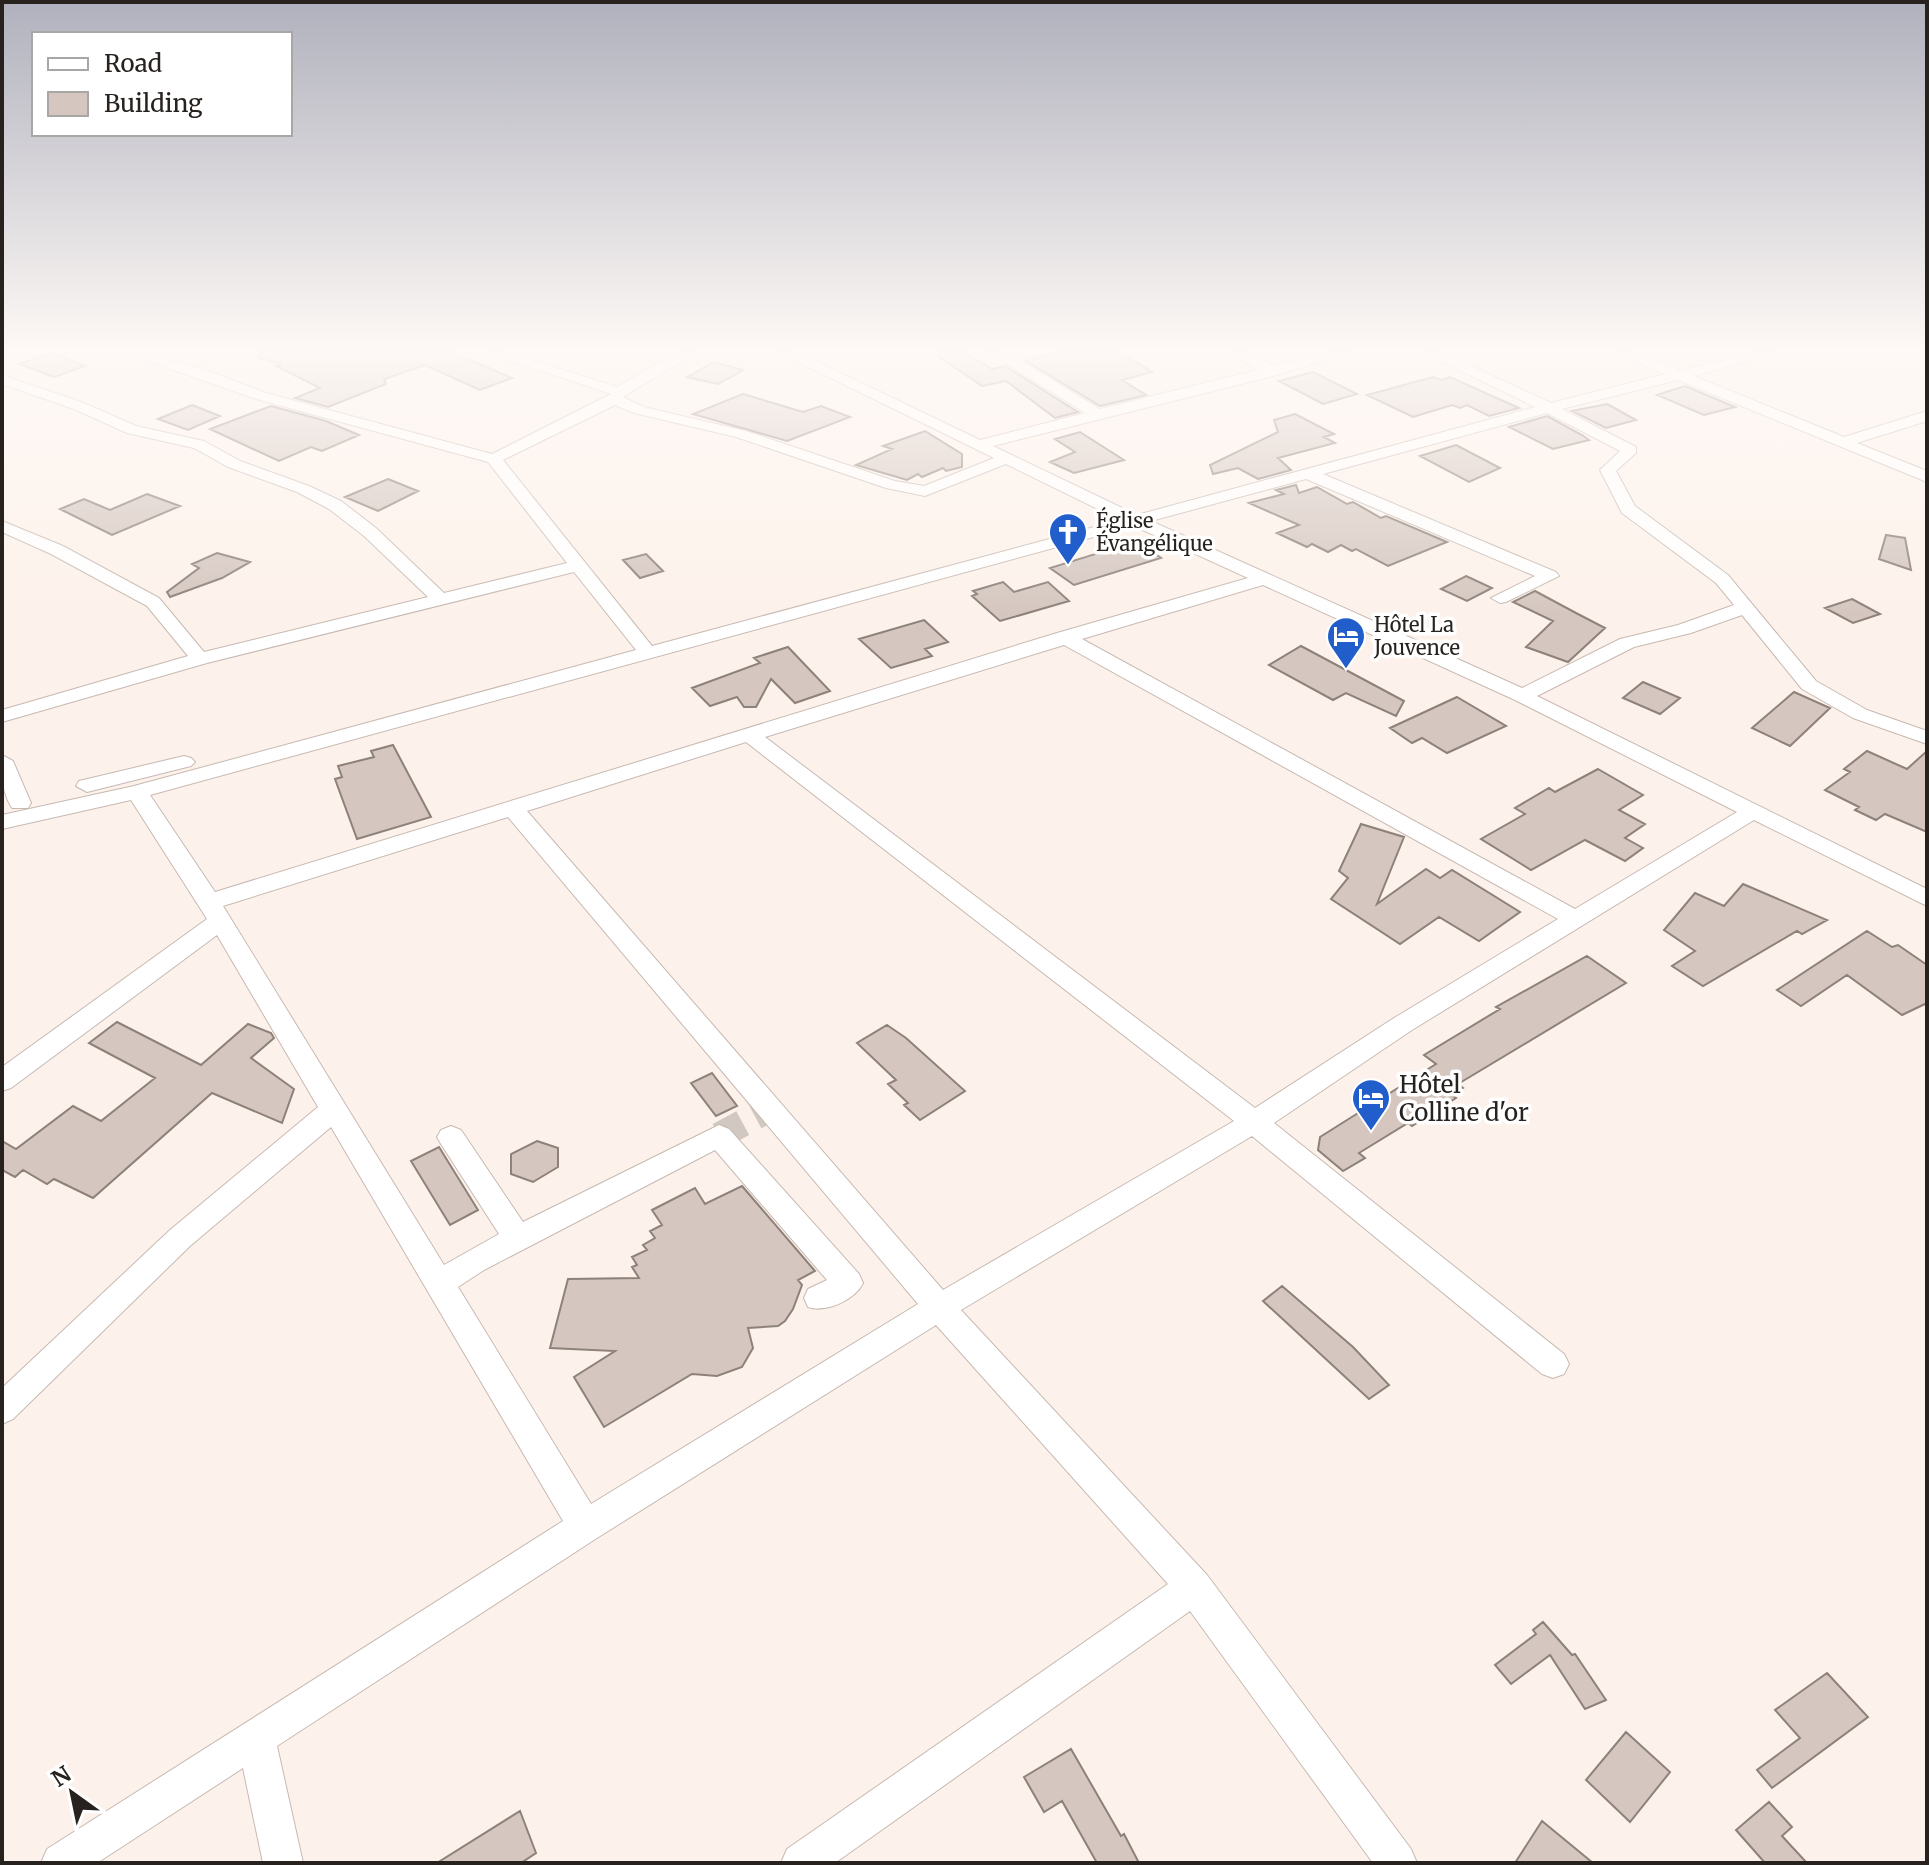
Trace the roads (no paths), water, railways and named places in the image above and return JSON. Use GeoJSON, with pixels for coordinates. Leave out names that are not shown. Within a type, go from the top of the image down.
{"type":"FeatureCollection","features":[{"type":"Feature","properties":{"kind":"street"},"geometry":{"type":"LineString","coordinates":[[175,439],[199,444],[234,464],[303,489],[335,505],[370,532],[440,599]]}},
{"type":"Feature","properties":{"kind":"street"},"geometry":{"type":"LineString","coordinates":[[420,439],[494,459],[643,647]]}},
{"type":"Feature","properties":{"kind":"street"},"geometry":{"type":"LineString","coordinates":[[494,459],[533,439]]}},
{"type":"Feature","properties":{"kind":"street"},"geometry":{"type":"LineString","coordinates":[[756,439],[892,485],[925,491],[1006,459]]}},
{"type":"Feature","properties":{"kind":"street"},"geometry":{"type":"LineString","coordinates":[[966,439],[1522,696],[1927,898]]}},
{"type":"Feature","properties":{"kind":"street"},"geometry":{"type":"LineString","coordinates":[[978,445],[1001,439]]}},
{"type":"Feature","properties":{"kind":"street"},"geometry":{"type":"LineString","coordinates":[[2,761],[11,806],[643,647],[1125,515],[1311,475],[1439,439]]}},
{"type":"Feature","properties":{"kind":"street"},"geometry":{"type":"LineString","coordinates":[[1609,439],[1630,450],[1608,470],[1628,509],[1722,579],[1809,685],[1860,714],[1927,738]]}},
{"type":"Feature","properties":{"kind":"street"},"geometry":{"type":"LineString","coordinates":[[1837,439],[1927,477]]}},
{"type":"Feature","properties":{"kind":"street"},"geometry":{"type":"LineString","coordinates":[[1844,442],[1853,439]]}},
{"type":"Feature","properties":{"kind":"street"},"geometry":{"type":"LineString","coordinates":[[1311,475],[1550,576],[1500,598]]}},
{"type":"Feature","properties":{"kind":"street"},"geometry":{"type":"LineString","coordinates":[[2,822],[137,792],[1125,515]]}},
{"type":"Feature","properties":{"kind":"street"},"geometry":{"type":"LineString","coordinates":[[2,526],[57,550],[153,602],[200,659]]}},
{"type":"Feature","properties":{"kind":"street"},"geometry":{"type":"LineString","coordinates":[[2,716],[200,659],[576,566]]}},
{"type":"Feature","properties":{"kind":"street"},"geometry":{"type":"LineString","coordinates":[[2,1081],[214,911],[513,809],[1064,637],[1264,579]]}},
{"type":"Feature","properties":{"kind":"street"},"geometry":{"type":"LineString","coordinates":[[1522,696],[1627,643],[1684,629],[1746,607]]}},
{"type":"Feature","properties":{"kind":"street"},"geometry":{"type":"LineString","coordinates":[[1064,637],[1576,919]]}},
{"type":"Feature","properties":{"kind":"street"},"geometry":{"type":"LineString","coordinates":[[751,736],[1254,1122],[1553,1364]]}},
{"type":"Feature","properties":{"kind":"street"},"geometry":{"type":"LineString","coordinates":[[137,792],[214,911],[585,1526]]}},
{"type":"Feature","properties":{"kind":"street"},"geometry":{"type":"LineString","coordinates":[[513,809],[939,1307],[1194,1587],[1397,1863]]}},
{"type":"Feature","properties":{"kind":"street"},"geometry":{"type":"LineString","coordinates":[[61,1863],[585,1526],[939,1307],[1254,1122],[1403,1024],[1752,812]]}},
{"type":"Feature","properties":{"kind":"street"},"geometry":{"type":"LineString","coordinates":[[2,1409],[180,1238],[333,1110]]}},
{"type":"Feature","properties":{"kind":"street"},"geometry":{"type":"LineString","coordinates":[[439,1284],[473,1261],[719,1136],[848,1283],[819,1298]]}},
{"type":"Feature","properties":{"kind":"street"},"geometry":{"type":"LineString","coordinates":[[451,1137],[518,1239]]}},
{"type":"Feature","properties":{"kind":"street"},"geometry":{"type":"LineString","coordinates":[[824,1856],[1194,1587]]}},
{"type":"Feature","properties":{"kind":"street"},"geometry":{"type":"LineString","coordinates":[[256,1739],[283,1863]]}},
{"type":"Feature","properties":{"kind":"tunnel"},"geometry":{"type":"LineString","coordinates":[[719,1136],[769,1109]]}},
{"type":"Feature","properties":{"kind":"place","name":"Église Évangélique"},"geometry":{"type":"Point","coordinates":[1068,566]}},
{"type":"Feature","properties":{"kind":"place","name":"Hôtel La Jouvence"},"geometry":{"type":"Point","coordinates":[1346,670]}},
{"type":"Feature","properties":{"kind":"place","name":"Hôtel Colline d'or"},"geometry":{"type":"Point","coordinates":[1371,1132]}}]}
